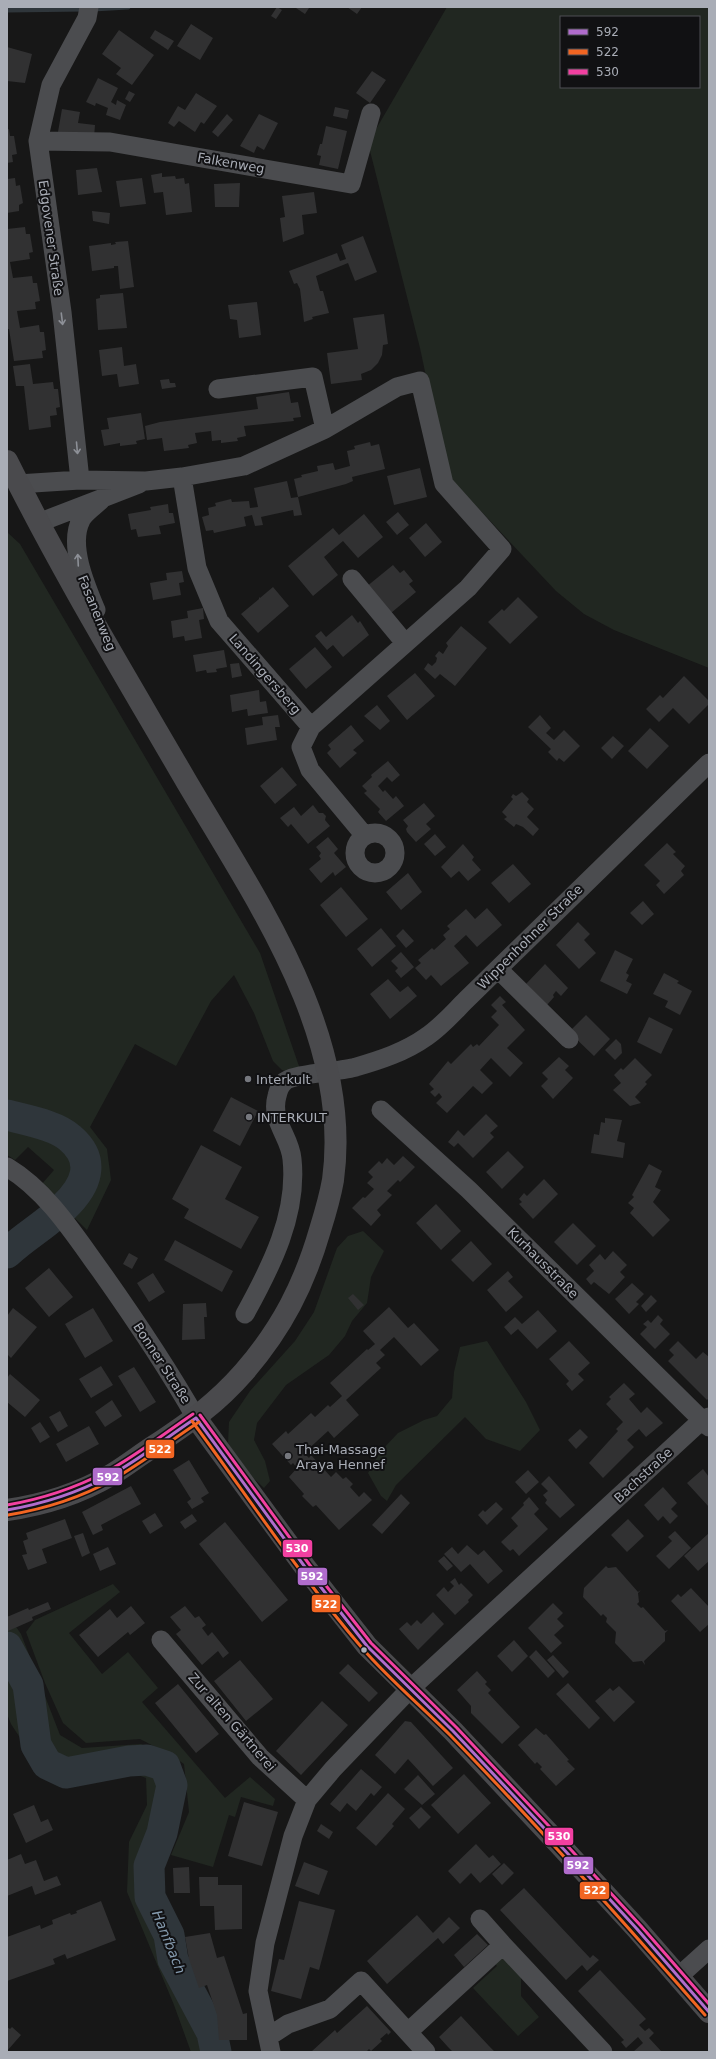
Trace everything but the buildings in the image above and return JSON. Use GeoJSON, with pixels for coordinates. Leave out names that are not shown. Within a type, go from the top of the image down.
{"type":"FeatureCollection","features":[{"type":"Feature","properties":{"kind":"main road"},"geometry":{"type":"LineString","coordinates":[[7,461],[38,523],[286,955],[319,1039],[333,1109],[335,1145],[333,1178],[327,1206],[310,1264],[291,1308],[271,1338],[225,1393],[196,1418],[109,1476],[64,1496],[26,1507],[7,1510]]}},
{"type":"Feature","properties":{"kind":"main road","name":"Bonner Straße"},"geometry":{"type":"LineString","coordinates":[[196,1418],[305,1567],[367,1646],[453,1731],[558,1843],[709,2012]]}},
{"type":"Feature","properties":{"kind":"street","name":"Edgovener Straße"},"geometry":{"type":"LineString","coordinates":[[80,480],[63,320],[38,142],[51,85],[88,13]]}},
{"type":"Feature","properties":{"kind":"street","name":"Falkenweg"},"geometry":{"type":"LineString","coordinates":[[38,142],[110,142],[351,184],[371,113]]}},
{"type":"Feature","properties":{"kind":"street"},"geometry":{"type":"LineString","coordinates":[[218,389],[313,377],[325,430]]}},
{"type":"Feature","properties":{"kind":"street","name":"Fasanenweg"},"geometry":{"type":"LineString","coordinates":[[18,484],[80,480],[146,481],[182,477],[244,466],[325,430],[397,386],[420,381],[444,484],[502,550],[468,588],[405,643]]}},
{"type":"Feature","properties":{"kind":"street","name":"Landingersberg"},"geometry":{"type":"LineString","coordinates":[[182,477],[197,568],[219,621],[311,727]]}},
{"type":"Feature","properties":{"kind":"street","name":"Fasanenweg"},"geometry":{"type":"LineString","coordinates":[[38,523],[101,500],[146,481]]}},
{"type":"Feature","properties":{"kind":"street","name":"Fasanenweg"},"geometry":{"type":"LineString","coordinates":[[101,500],[81,519],[77,532],[79,568],[117,662]]}},
{"type":"Feature","properties":{"kind":"street"},"geometry":{"type":"LineString","coordinates":[[352,579],[405,643],[311,727],[301,747],[310,770],[365,836]]}},
{"type":"Feature","properties":{"kind":"street","name":"Wippenhohner Straße"},"geometry":{"type":"LineString","coordinates":[[245,1314],[277,1251],[290,1198],[292,1159],[288,1142],[276,1119],[274,1111],[279,1088],[284,1081],[304,1076],[354,1068],[392,1055],[426,1037],[498,969],[709,763]]}},
{"type":"Feature","properties":{"kind":"street"},"geometry":{"type":"LineString","coordinates":[[498,969],[568,1039]]}},
{"type":"Feature","properties":{"kind":"street","name":"Kurhausstraße"},"geometry":{"type":"LineString","coordinates":[[381,1110],[474,1195],[707,1421]]}},
{"type":"Feature","properties":{"kind":"street","name":"Bonner Straße"},"geometry":{"type":"LineString","coordinates":[[7,1167],[48,1202],[68,1226],[122,1302],[183,1395],[196,1418]]}},
{"type":"Feature","properties":{"kind":"street","name":"Bachstraße"},"geometry":{"type":"LineString","coordinates":[[270,2044],[258,1991],[265,1943],[293,1836],[307,1800],[329,1774],[410,1689],[707,1421]]}},
{"type":"Feature","properties":{"kind":"street","name":"Zur alten Gärtnerei"},"geometry":{"type":"LineString","coordinates":[[161,1640],[260,1757],[307,1800]]}},
{"type":"Feature","properties":{"kind":"street"},"geometry":{"type":"LineString","coordinates":[[480,1919],[603,2052]]}},
{"type":"Feature","properties":{"kind":"street"},"geometry":{"type":"LineString","coordinates":[[408,2032],[503,1944]]}},
{"type":"Feature","properties":{"kind":"street"},"geometry":{"type":"LineString","coordinates":[[678,1977],[709,1949]]}},
{"type":"Feature","properties":{"kind":"street"},"geometry":{"type":"LineString","coordinates":[[270,2044],[288,2024],[330,2009],[361,1981],[426,2052]]}},
{"type":"Feature","properties":{"kind":"shaded area"},"geometry":{"type":"Polygon","coordinates":[[[447,7],[709,7],[709,668],[614,630],[584,614],[556,591],[447,475],[420,348],[368,143],[447,7]]]}},
{"type":"Feature","properties":{"kind":"shaded area"},"geometry":{"type":"Polygon","coordinates":[[[7,532],[20,544],[260,953],[300,1069],[289,1072],[282,1070],[273,1061],[254,1013],[234,975],[211,1001],[176,1066],[135,1044],[90,1127],[107,1149],[111,1180],[87,1230],[41,1185],[54,1170],[28,1147],[15,1160],[7,1155],[7,532]]]}},
{"type":"Feature","properties":{"kind":"shaded area"},"geometry":{"type":"Polygon","coordinates":[[[363,1231],[384,1251],[371,1277],[367,1303],[352,1321],[345,1336],[329,1355],[286,1385],[257,1423],[254,1440],[265,1461],[270,1481],[264,1488],[247,1472],[228,1443],[229,1422],[250,1391],[295,1341],[314,1312],[337,1248],[348,1236],[363,1231]]]}},
{"type":"Feature","properties":{"kind":"shaded area"},"geometry":{"type":"Polygon","coordinates":[[[487,1341],[526,1402],[540,1430],[520,1451],[486,1439],[465,1417],[396,1485],[387,1501],[381,1496],[368,1473],[380,1452],[398,1433],[424,1420],[437,1416],[452,1398],[454,1372],[460,1347],[487,1341]]]}},
{"type":"Feature","properties":{"kind":"shaded area"},"geometry":{"type":"Polygon","coordinates":[[[113,1584],[120,1592],[69,1633],[102,1674],[128,1652],[158,1688],[142,1702],[225,1798],[250,1777],[275,1799],[273,1806],[241,1797],[235,1817],[229,1815],[213,1867],[171,1855],[189,1812],[184,1764],[171,1755],[140,1739],[86,1743],[63,1723],[45,1683],[26,1632],[35,1620],[113,1584]]]}},
{"type":"Feature","properties":{"kind":"shaded area"},"geometry":{"type":"Polygon","coordinates":[[[7,1614],[21,1634],[60,1735],[82,1748],[141,1744],[176,1762],[182,1811],[153,1869],[155,1916],[165,1957],[209,2046],[229,2052],[191,2052],[174,2005],[127,1892],[129,1842],[147,1805],[146,1778],[125,1770],[85,1780],[51,1773],[30,1753],[11,1724],[7,1714],[7,1614]]]}},
{"type":"Feature","properties":{"kind":"shaded area"},"geometry":{"type":"Polygon","coordinates":[[[501,1959],[508,1959],[521,1975],[521,1996],[539,2017],[518,2036],[473,1988],[497,1966],[493,1962],[501,1959]]]}},
{"type":"Feature","properties":{"kind":"waterway"},"geometry":{"type":"LineString","coordinates":[[93,9],[128,7]]}},
{"type":"Feature","properties":{"kind":"waterway"},"geometry":{"type":"LineString","coordinates":[[7,10],[85,9]]}},
{"type":"Feature","properties":{"kind":"waterway","name":"Hanfbach"},"geometry":{"type":"LineString","coordinates":[[7,1115],[49,1126],[64,1133],[78,1147],[84,1156],[86,1164],[83,1182],[72,1199],[43,1225],[7,1253]]}},
{"type":"Feature","properties":{"kind":"waterway","name":"Hanfbach"},"geometry":{"type":"LineString","coordinates":[[7,1647],[28,1685],[36,1745],[47,1764],[66,1773],[129,1761],[147,1760],[165,1766],[172,1785],[162,1833],[149,1866],[150,1897],[169,1935],[173,1960],[212,2033],[216,2052]]}},
{"type":"Feature","properties":{"kind":"transit line","name":"530"},"geometry":{"type":"LineString","coordinates":[[7,1505],[46,1496],[94,1478],[128,1459],[193,1414]]}},
{"type":"Feature","properties":{"kind":"transit line","name":"530"},"geometry":{"type":"LineString","coordinates":[[200,1415],[309,1564],[371,1643],[457,1728],[562,1840],[641,1926],[709,2004]]}},
{"type":"Feature","properties":{"kind":"transit line","name":"592"},"geometry":{"type":"LineString","coordinates":[[196,1418],[305,1567],[367,1646],[453,1731],[558,1843],[637,1929],[709,2012]]}},
{"type":"Feature","properties":{"kind":"transit line","name":"592"},"geometry":{"type":"LineString","coordinates":[[7,1510],[33,1505],[59,1497],[97,1482],[131,1463],[196,1418]]}},
{"type":"Feature","properties":{"kind":"transit line","name":"522"},"geometry":{"type":"LineString","coordinates":[[192,1421],[296,1565],[363,1649],[394,1682],[450,1735],[515,1804],[705,2015]]}},
{"type":"Feature","properties":{"kind":"transit line","name":"522"},"geometry":{"type":"LineString","coordinates":[[8,1515],[35,1510],[62,1502],[100,1486],[134,1466],[199,1422]]}},
{"type":"Feature","properties":{"kind":"place","name":"Interkult"},"geometry":{"type":"Point","coordinates":[248,1079]}},
{"type":"Feature","properties":{"kind":"place","name":"INTERKULT"},"geometry":{"type":"Point","coordinates":[249,1117]}},
{"type":"Feature","properties":{"kind":"place","name":"Thai-Massage Araya Hennef"},"geometry":{"type":"Point","coordinates":[288,1456]}}]}
